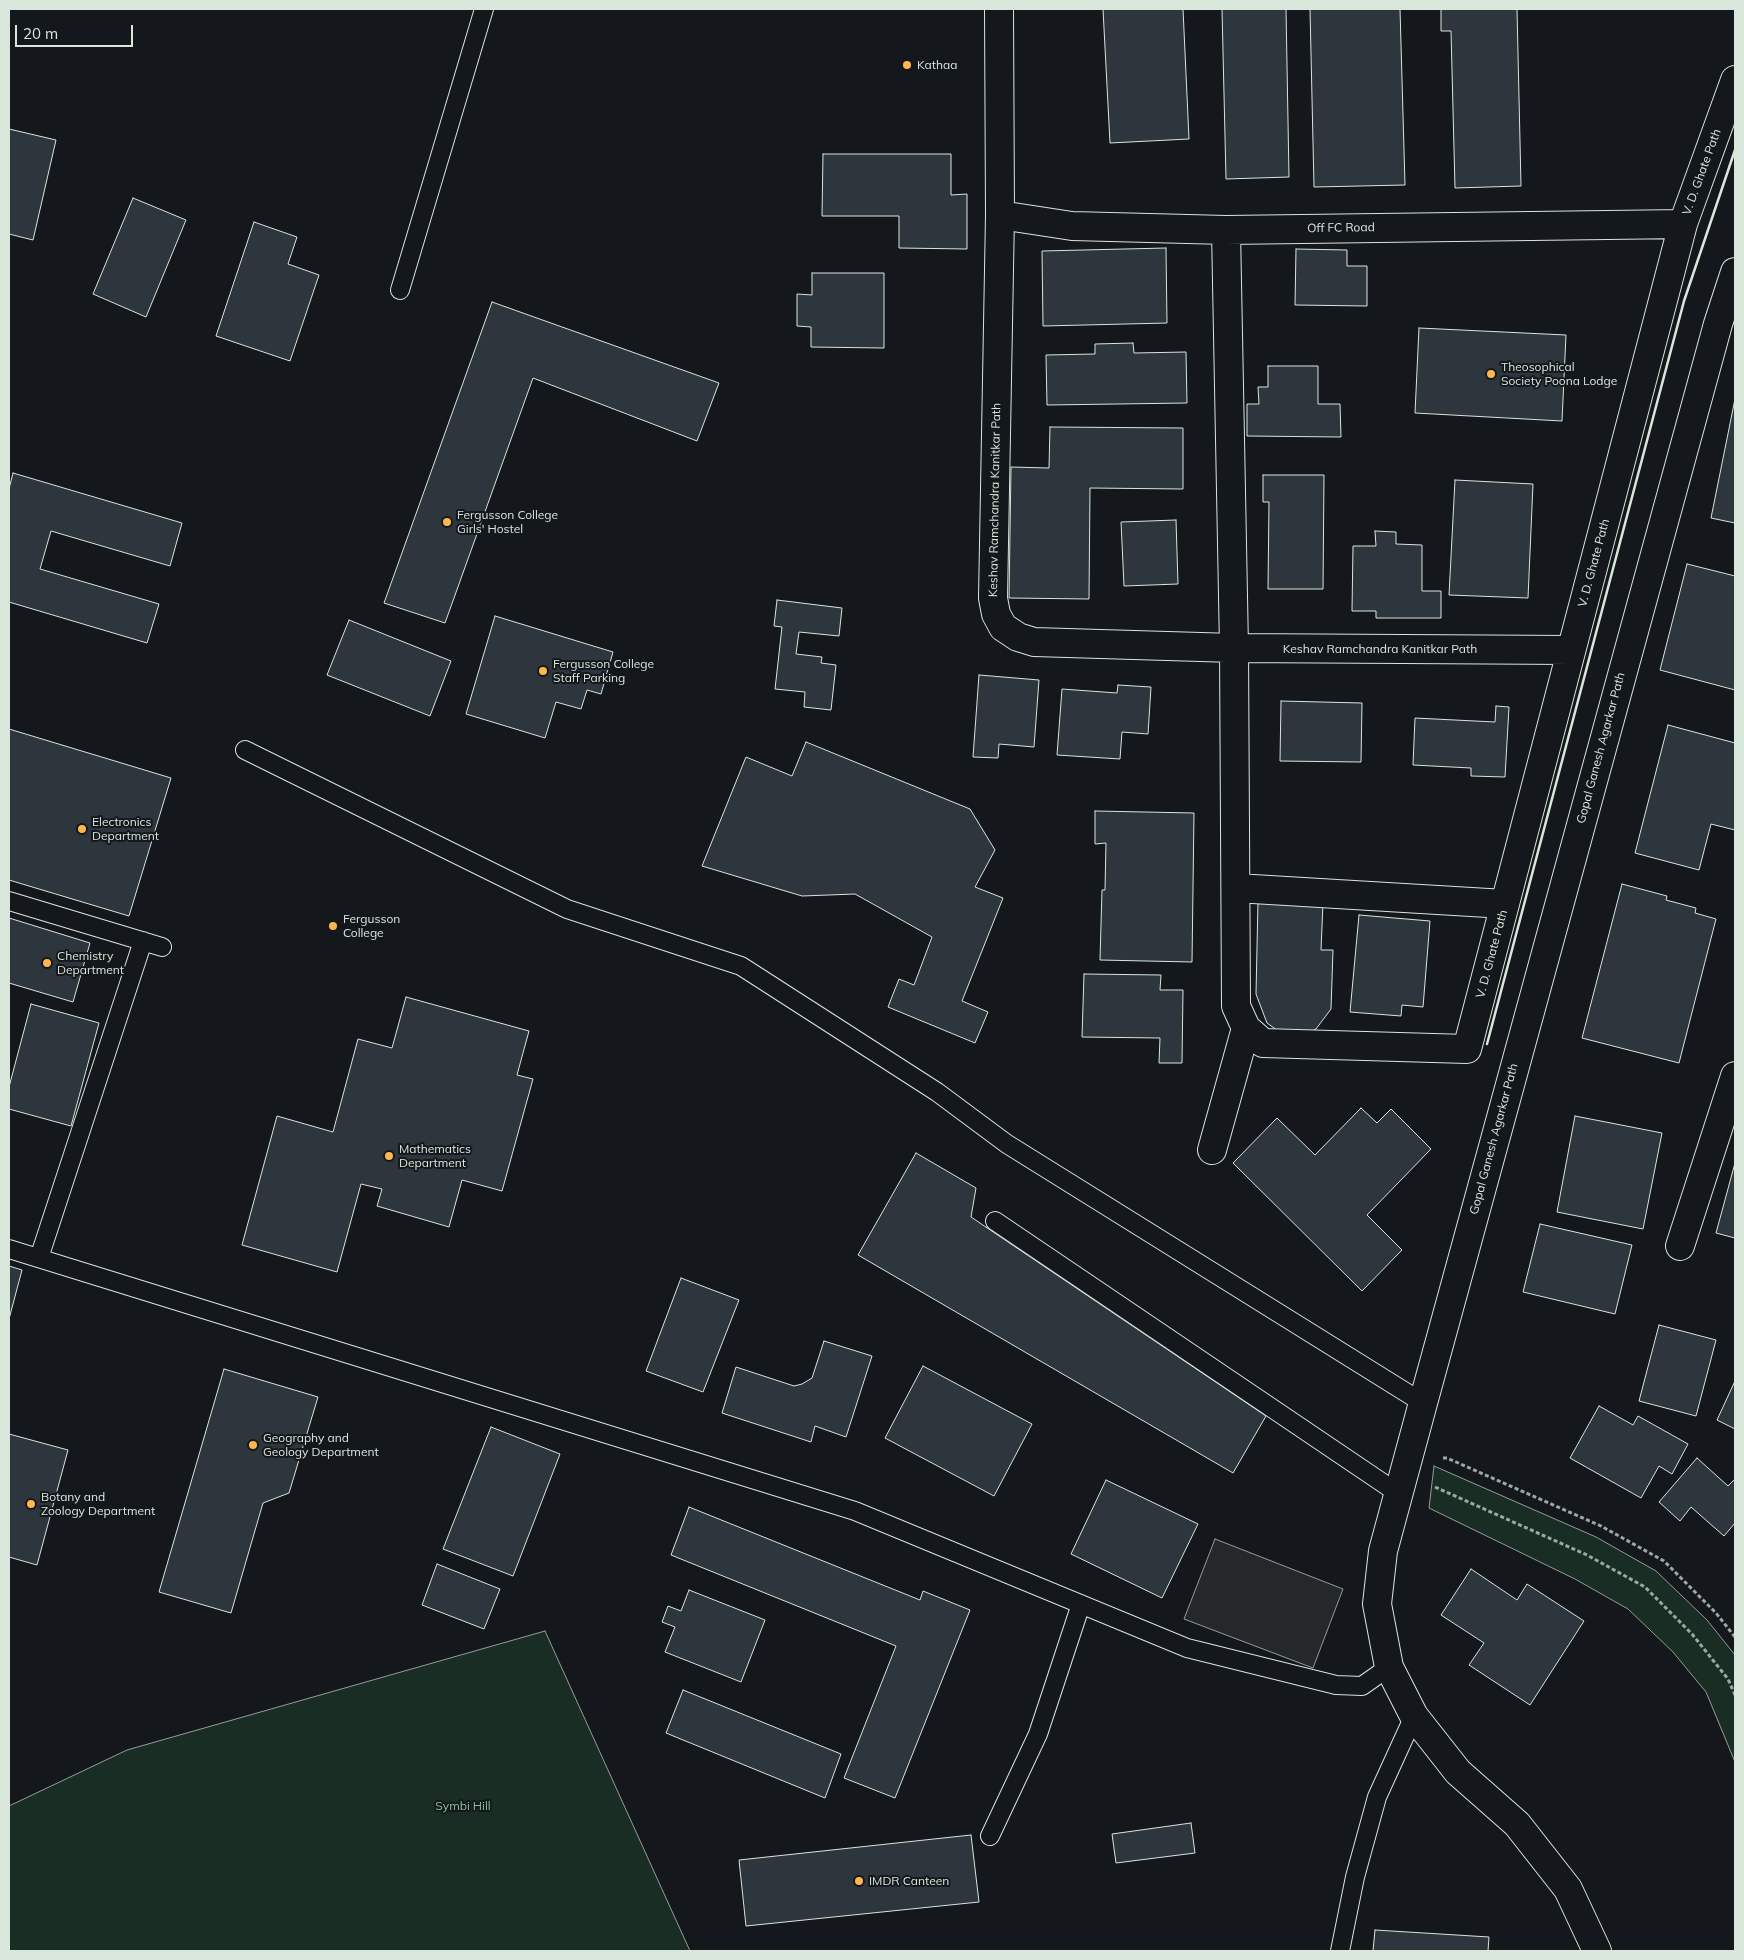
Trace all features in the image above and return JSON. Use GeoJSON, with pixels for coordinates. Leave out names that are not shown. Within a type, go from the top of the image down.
{"type":"FeatureCollection","features":[{"type":"Feature","properties":{"kind":"street","name":"Keshav Ramchandra Kanitkar Path"},"geometry":{"type":"LineString","coordinates":[[999,9],[1000,215],[993,598],[996,614],[1003,627],[1018,637],[1034,642],[1234,648],[1571,650]]}},
{"type":"Feature","properties":{"kind":"street","name":"V. D. Ghate Path"},"geometry":{"type":"LineString","coordinates":[[1246,1028],[1263,1043],[1467,1049],[1683,224],[1735,80]]}},
{"type":"Feature","properties":{"kind":"street","name":"Off FC Road"},"geometry":{"type":"LineString","coordinates":[[1000,215],[1072,226],[1226,230],[1683,224]]}},
{"type":"Feature","properties":{"kind":"street"},"geometry":{"type":"LineString","coordinates":[[1212,1150],[1246,1028],[1236,1006],[1234,648],[1226,230]]}},
{"type":"Feature","properties":{"kind":"street","name":"Gopal Ganesh Agarkar Path"},"geometry":{"type":"LineString","coordinates":[[1597,1951],[1568,1889],[1517,1824],[1458,1772],[1414,1716],[1389,1667],[1377,1604],[1383,1551],[1398,1494],[1727,327],[1735,272]]}},
{"type":"Feature","properties":{"kind":"street"},"geometry":{"type":"LineString","coordinates":[[1236,888],[1505,904]]}},
{"type":"Feature","properties":{"kind":"street"},"geometry":{"type":"LineString","coordinates":[[1680,1246],[1735,1076]]}},
{"type":"Feature","properties":{"kind":"lane"},"geometry":{"type":"LineString","coordinates":[[400,290],[484,9]]}},
{"type":"Feature","properties":{"kind":"lane"},"geometry":{"type":"LineString","coordinates":[[245,750],[567,909],[741,966],[937,1092],[1007,1144],[1423,1403]]}},
{"type":"Feature","properties":{"kind":"lane"},"geometry":{"type":"LineString","coordinates":[[9,901],[162,947]]}},
{"type":"Feature","properties":{"kind":"lane"},"geometry":{"type":"LineString","coordinates":[[40,1258],[143,941]]}},
{"type":"Feature","properties":{"kind":"lane"},"geometry":{"type":"LineString","coordinates":[[995,1221],[1398,1494]]}},
{"type":"Feature","properties":{"kind":"lane"},"geometry":{"type":"LineString","coordinates":[[9,1249],[856,1511],[1188,1648],[1336,1685],[1362,1686],[1389,1667]]}},
{"type":"Feature","properties":{"kind":"lane"},"geometry":{"type":"LineString","coordinates":[[990,1836],[1038,1734],[1081,1604]]}},
{"type":"Feature","properties":{"kind":"lane"},"geometry":{"type":"LineString","coordinates":[[1340,1951],[1355,1877],[1377,1797],[1414,1716]]}},
{"type":"Feature","properties":{"kind":"path"},"geometry":{"type":"LineString","coordinates":[[1407,1461],[1447,1458],[1601,1526],[1664,1562],[1716,1613],[1735,1637]]}},
{"type":"Feature","properties":{"kind":"path"},"geometry":{"type":"LineString","coordinates":[[1407,1461],[1431,1485],[1587,1555],[1645,1587],[1692,1634],[1728,1679],[1735,1695]]}},
{"type":"Feature","properties":{"kind":"green space"},"geometry":{"type":"Polygon","coordinates":[[[1434,1466],[1596,1537],[1656,1571],[1707,1620],[1735,1655],[1735,1762],[1706,1692],[1673,1652],[1628,1609],[1575,1579],[1429,1508],[1434,1466]]]}},
{"type":"Feature","properties":{"kind":"green space","name":"Symbi Hill"},"geometry":{"type":"Polygon","coordinates":[[[545,1631],[690,1951],[9,1951],[9,1806],[127,1750],[545,1631]]]}},
{"type":"Feature","properties":{"kind":"shaded area"},"geometry":{"type":"Polygon","coordinates":[[[1215,1539],[1343,1589],[1313,1668],[1184,1619],[1215,1539]]]}},
{"type":"Feature","properties":{"kind":"building"},"geometry":{"type":"Polygon","coordinates":[[[1103,9],[1183,9],[1189,139],[1110,143],[1103,9]]]}},
{"type":"Feature","properties":{"kind":"building"},"geometry":{"type":"Polygon","coordinates":[[[1222,9],[1286,9],[1289,177],[1226,179],[1222,9]]]}},
{"type":"Feature","properties":{"kind":"building"},"geometry":{"type":"Polygon","coordinates":[[[1310,9],[1400,9],[1405,185],[1314,187],[1310,9]]]}},
{"type":"Feature","properties":{"kind":"building"},"geometry":{"type":"Polygon","coordinates":[[[1441,9],[1517,9],[1521,186],[1455,188],[1451,31],[1441,31],[1441,9]]]}},
{"type":"Feature","properties":{"kind":"building"},"geometry":{"type":"Polygon","coordinates":[[[9,129],[56,140],[33,240],[9,234],[9,129]]]}},
{"type":"Feature","properties":{"kind":"building"},"geometry":{"type":"Polygon","coordinates":[[[823,154],[951,154],[951,195],[967,194],[967,249],[899,248],[899,216],[822,216],[823,154]]]}},
{"type":"Feature","properties":{"kind":"building"},"geometry":{"type":"Polygon","coordinates":[[[133,198],[186,220],[146,317],[93,294],[133,198]]]}},
{"type":"Feature","properties":{"kind":"building"},"geometry":{"type":"Polygon","coordinates":[[[254,222],[297,237],[288,264],[319,275],[290,361],[216,336],[254,222]]]}},
{"type":"Feature","properties":{"kind":"building"},"geometry":{"type":"Polygon","coordinates":[[[1166,248],[1167,323],[1043,326],[1042,251],[1166,248]]]}},
{"type":"Feature","properties":{"kind":"building"},"geometry":{"type":"Polygon","coordinates":[[[1296,249],[1347,250],[1347,266],[1367,266],[1367,306],[1295,305],[1296,249]]]}},
{"type":"Feature","properties":{"kind":"building"},"geometry":{"type":"Polygon","coordinates":[[[812,273],[884,273],[884,348],[811,347],[811,327],[797,326],[797,294],[812,295],[812,273]]]}},
{"type":"Feature","properties":{"kind":"building","name":"Fergusson College Girls' Hostel"},"geometry":{"type":"Polygon","coordinates":[[[492,302],[719,383],[697,441],[533,378],[445,623],[384,603],[492,302]]]}},
{"type":"Feature","properties":{"kind":"building","name":"Theosophical Society Poona Lodge"},"geometry":{"type":"Polygon","coordinates":[[[1419,328],[1566,335],[1562,421],[1415,413],[1419,328]]]}},
{"type":"Feature","properties":{"kind":"building"},"geometry":{"type":"Polygon","coordinates":[[[1133,343],[1134,353],[1186,352],[1187,403],[1047,405],[1046,355],[1095,354],[1095,344],[1133,343]]]}},
{"type":"Feature","properties":{"kind":"building"},"geometry":{"type":"Polygon","coordinates":[[[1268,366],[1318,366],[1318,404],[1340,404],[1341,437],[1247,436],[1247,404],[1259,404],[1258,387],[1268,387],[1268,366]]]}},
{"type":"Feature","properties":{"kind":"building"},"geometry":{"type":"Polygon","coordinates":[[[1735,399],[1735,523],[1711,518],[1735,399]]]}},
{"type":"Feature","properties":{"kind":"building"},"geometry":{"type":"Polygon","coordinates":[[[1050,427],[1183,428],[1183,489],[1090,488],[1089,599],[1009,598],[1011,467],[1049,468],[1050,427]]]}},
{"type":"Feature","properties":{"kind":"building"},"geometry":{"type":"Polygon","coordinates":[[[13,473],[182,523],[170,566],[51,531],[40,569],[159,604],[147,643],[9,602],[9,489],[13,473]]]}},
{"type":"Feature","properties":{"kind":"building"},"geometry":{"type":"Polygon","coordinates":[[[1263,475],[1324,475],[1323,589],[1268,589],[1269,502],[1263,502],[1263,475]]]}},
{"type":"Feature","properties":{"kind":"building"},"geometry":{"type":"Polygon","coordinates":[[[1455,480],[1533,484],[1528,598],[1449,595],[1455,480]]]}},
{"type":"Feature","properties":{"kind":"building"},"geometry":{"type":"Polygon","coordinates":[[[1176,520],[1178,584],[1124,586],[1121,522],[1176,520]]]}},
{"type":"Feature","properties":{"kind":"building"},"geometry":{"type":"Polygon","coordinates":[[[1375,531],[1396,532],[1396,544],[1422,545],[1422,591],[1441,591],[1441,618],[1376,618],[1376,611],[1352,611],[1353,546],[1376,546],[1375,531]]]}},
{"type":"Feature","properties":{"kind":"building"},"geometry":{"type":"Polygon","coordinates":[[[1687,564],[1735,576],[1735,690],[1660,670],[1687,564]]]}},
{"type":"Feature","properties":{"kind":"building"},"geometry":{"type":"Polygon","coordinates":[[[777,600],[842,608],[839,636],[799,632],[796,654],[822,657],[821,663],[836,665],[831,710],[804,707],[805,692],[775,689],[782,627],[774,626],[777,600]]]}},
{"type":"Feature","properties":{"kind":"building","name":"Fergusson College Staff Parking"},"geometry":{"type":"Polygon","coordinates":[[[495,616],[613,652],[601,694],[587,690],[581,709],[556,702],[545,738],[466,714],[495,616]]]}},
{"type":"Feature","properties":{"kind":"building"},"geometry":{"type":"Polygon","coordinates":[[[349,620],[451,661],[430,716],[327,675],[349,620]]]}},
{"type":"Feature","properties":{"kind":"building"},"geometry":{"type":"Polygon","coordinates":[[[979,675],[1039,680],[1034,747],[999,744],[998,758],[973,757],[979,675]]]}},
{"type":"Feature","properties":{"kind":"building"},"geometry":{"type":"Polygon","coordinates":[[[1118,685],[1151,687],[1148,734],[1122,732],[1120,759],[1057,755],[1062,689],[1117,693],[1118,685]]]}},
{"type":"Feature","properties":{"kind":"building"},"geometry":{"type":"Polygon","coordinates":[[[1281,701],[1362,703],[1361,762],[1280,761],[1281,701]]]}},
{"type":"Feature","properties":{"kind":"building"},"geometry":{"type":"Polygon","coordinates":[[[1496,706],[1509,707],[1505,777],[1471,776],[1471,768],[1413,765],[1415,718],[1495,722],[1496,706]]]}},
{"type":"Feature","properties":{"kind":"building"},"geometry":{"type":"Polygon","coordinates":[[[1668,725],[1735,743],[1735,830],[1711,824],[1699,870],[1635,853],[1668,725]]]}},
{"type":"Feature","properties":{"kind":"building","name":"Electronics Department"},"geometry":{"type":"Polygon","coordinates":[[[9,729],[171,778],[129,916],[9,880],[9,729]]]}},
{"type":"Feature","properties":{"kind":"building"},"geometry":{"type":"Polygon","coordinates":[[[806,742],[970,809],[995,850],[975,887],[1003,898],[962,1001],[988,1012],[975,1043],[888,1007],[899,979],[914,985],[932,937],[855,894],[802,896],[702,866],[746,757],[792,776],[806,742]]]}},
{"type":"Feature","properties":{"kind":"building"},"geometry":{"type":"Polygon","coordinates":[[[1095,811],[1194,813],[1192,962],[1100,960],[1102,890],[1105,890],[1106,843],[1095,844],[1095,811]]]}},
{"type":"Feature","properties":{"kind":"building"},"geometry":{"type":"Polygon","coordinates":[[[1622,884],[1667,896],[1666,900],[1696,908],[1695,913],[1716,919],[1679,1063],[1582,1038],[1622,884]]]}},
{"type":"Feature","properties":{"kind":"building"},"geometry":{"type":"Polygon","coordinates":[[[1258,901],[1323,903],[1321,950],[1333,950],[1331,1009],[1316,1029],[1303,1036],[1281,1033],[1267,1023],[1256,994],[1258,901]]]}},
{"type":"Feature","properties":{"kind":"building"},"geometry":{"type":"Polygon","coordinates":[[[1359,915],[1430,921],[1423,1007],[1402,1005],[1401,1016],[1350,1012],[1359,915]]]}},
{"type":"Feature","properties":{"kind":"building","name":"Chemistry Department"},"geometry":{"type":"Polygon","coordinates":[[[9,918],[90,943],[73,1002],[9,983],[9,918]]]}},
{"type":"Feature","properties":{"kind":"building"},"geometry":{"type":"Polygon","coordinates":[[[1084,974],[1161,975],[1160,990],[1183,990],[1182,1063],[1159,1063],[1160,1038],[1082,1037],[1084,974]]]}},
{"type":"Feature","properties":{"kind":"building","name":"Mathematics Department"},"geometry":{"type":"Polygon","coordinates":[[[406,997],[529,1031],[517,1075],[533,1079],[502,1191],[462,1180],[449,1227],[377,1206],[382,1189],[361,1184],[337,1272],[242,1245],[277,1116],[333,1132],[358,1039],[392,1048],[406,997]]]}},
{"type":"Feature","properties":{"kind":"building"},"geometry":{"type":"Polygon","coordinates":[[[31,1004],[99,1023],[71,1126],[9,1109],[9,1087],[31,1004]]]}},
{"type":"Feature","properties":{"kind":"building"},"geometry":{"type":"Polygon","coordinates":[[[1361,1108],[1377,1123],[1391,1109],[1431,1149],[1367,1215],[1402,1250],[1362,1291],[1233,1163],[1277,1118],[1315,1155],[1361,1108]]]}},
{"type":"Feature","properties":{"kind":"building"},"geometry":{"type":"Polygon","coordinates":[[[1575,1116],[1662,1133],[1643,1229],[1557,1212],[1575,1116]]]}},
{"type":"Feature","properties":{"kind":"building"},"geometry":{"type":"Polygon","coordinates":[[[916,1153],[976,1188],[971,1217],[1266,1416],[1233,1473],[858,1255],[916,1153]]]}},
{"type":"Feature","properties":{"kind":"building"},"geometry":{"type":"Polygon","coordinates":[[[1735,1163],[1735,1238],[1716,1233],[1735,1163]]]}},
{"type":"Feature","properties":{"kind":"building"},"geometry":{"type":"Polygon","coordinates":[[[1540,1224],[1632,1245],[1615,1314],[1523,1292],[1540,1224]]]}},
{"type":"Feature","properties":{"kind":"building"},"geometry":{"type":"Polygon","coordinates":[[[9,1266],[22,1270],[9,1319],[9,1266]]]}},
{"type":"Feature","properties":{"kind":"building"},"geometry":{"type":"Polygon","coordinates":[[[681,1278],[739,1300],[703,1392],[646,1371],[681,1278]]]}},
{"type":"Feature","properties":{"kind":"building"},"geometry":{"type":"Polygon","coordinates":[[[1659,1325],[1716,1340],[1696,1416],[1639,1401],[1659,1325]]]}},
{"type":"Feature","properties":{"kind":"building"},"geometry":{"type":"Polygon","coordinates":[[[824,1341],[872,1356],[846,1437],[815,1426],[811,1442],[722,1413],[736,1367],[794,1386],[802,1384],[812,1378],[824,1341]]]}},
{"type":"Feature","properties":{"kind":"building"},"geometry":{"type":"Polygon","coordinates":[[[923,1366],[1032,1424],[994,1496],[885,1438],[923,1366]]]}},
{"type":"Feature","properties":{"kind":"building","name":"Geography and Geology Department"},"geometry":{"type":"Polygon","coordinates":[[[224,1369],[318,1397],[289,1493],[263,1503],[231,1613],[159,1592],[224,1369]]]}},
{"type":"Feature","properties":{"kind":"building"},"geometry":{"type":"Polygon","coordinates":[[[1735,1381],[1735,1429],[1717,1420],[1735,1381]]]}},
{"type":"Feature","properties":{"kind":"building"},"geometry":{"type":"Polygon","coordinates":[[[1599,1406],[1633,1425],[1638,1416],[1688,1444],[1672,1474],[1659,1466],[1641,1498],[1570,1458],[1599,1406]]]}},
{"type":"Feature","properties":{"kind":"building"},"geometry":{"type":"Polygon","coordinates":[[[491,1427],[560,1454],[513,1576],[443,1549],[491,1427]]]}},
{"type":"Feature","properties":{"kind":"building","name":"Botany and Zoology Department"},"geometry":{"type":"Polygon","coordinates":[[[9,1434],[68,1450],[37,1565],[9,1557],[9,1434]]]}},
{"type":"Feature","properties":{"kind":"building"},"geometry":{"type":"Polygon","coordinates":[[[1697,1458],[1728,1486],[1735,1479],[1735,1523],[1724,1536],[1691,1507],[1680,1521],[1659,1502],[1697,1458]]]}},
{"type":"Feature","properties":{"kind":"building"},"geometry":{"type":"Polygon","coordinates":[[[1106,1480],[1198,1524],[1162,1598],[1071,1554],[1106,1480]]]}},
{"type":"Feature","properties":{"kind":"building"},"geometry":{"type":"Polygon","coordinates":[[[689,1507],[920,1600],[923,1591],[970,1610],[895,1798],[844,1778],[896,1646],[671,1555],[689,1507]]]}},
{"type":"Feature","properties":{"kind":"building"},"geometry":{"type":"Polygon","coordinates":[[[437,1564],[500,1589],[484,1629],[422,1605],[437,1564]]]}},
{"type":"Feature","properties":{"kind":"building"},"geometry":{"type":"Polygon","coordinates":[[[1471,1569],[1517,1600],[1527,1584],[1584,1621],[1530,1705],[1469,1665],[1484,1643],[1441,1615],[1471,1569]]]}},
{"type":"Feature","properties":{"kind":"building"},"geometry":{"type":"Polygon","coordinates":[[[689,1590],[765,1620],[741,1682],[665,1652],[675,1627],[662,1622],[668,1606],[681,1611],[689,1590]]]}},
{"type":"Feature","properties":{"kind":"building"},"geometry":{"type":"Polygon","coordinates":[[[683,1690],[841,1754],[825,1798],[666,1733],[683,1690]]]}},
{"type":"Feature","properties":{"kind":"building"},"geometry":{"type":"Polygon","coordinates":[[[1191,1823],[1195,1853],[1116,1863],[1112,1834],[1191,1823]]]}},
{"type":"Feature","properties":{"kind":"building","name":"IMDR Canteen"},"geometry":{"type":"Polygon","coordinates":[[[971,1835],[979,1902],[746,1926],[739,1860],[971,1835]]]}},
{"type":"Feature","properties":{"kind":"building"},"geometry":{"type":"Polygon","coordinates":[[[1375,1930],[1489,1937],[1488,1951],[1373,1951],[1375,1930]]]}},
{"type":"Feature","properties":{"kind":"wall"},"geometry":{"type":"LineString","coordinates":[[1487,1044],[1684,301],[1735,150]]}},
{"type":"Feature","properties":{"kind":"place","name":"Kathaa"},"geometry":{"type":"Point","coordinates":[907,65]}},
{"type":"Feature","properties":{"kind":"place","name":"Theosophical Society Poona Lodge"},"geometry":{"type":"Point","coordinates":[1491,374]}},
{"type":"Feature","properties":{"kind":"place","name":"Fergusson College Girls' Hostel"},"geometry":{"type":"Point","coordinates":[447,522]}},
{"type":"Feature","properties":{"kind":"place","name":"Fergusson College Staff Parking"},"geometry":{"type":"Point","coordinates":[543,671]}},
{"type":"Feature","properties":{"kind":"place","name":"Electronics Department"},"geometry":{"type":"Point","coordinates":[82,829]}},
{"type":"Feature","properties":{"kind":"place","name":"Fergusson College"},"geometry":{"type":"Point","coordinates":[333,926]}},
{"type":"Feature","properties":{"kind":"place","name":"Chemistry Department"},"geometry":{"type":"Point","coordinates":[47,963]}},
{"type":"Feature","properties":{"kind":"place","name":"Mathematics Department"},"geometry":{"type":"Point","coordinates":[389,1156]}},
{"type":"Feature","properties":{"kind":"place","name":"Geography and Geology Department"},"geometry":{"type":"Point","coordinates":[253,1445]}},
{"type":"Feature","properties":{"kind":"place","name":"Botany and Zoology Department"},"geometry":{"type":"Point","coordinates":[31,1504]}},
{"type":"Feature","properties":{"kind":"place","name":"IMDR Canteen"},"geometry":{"type":"Point","coordinates":[859,1881]}}]}
